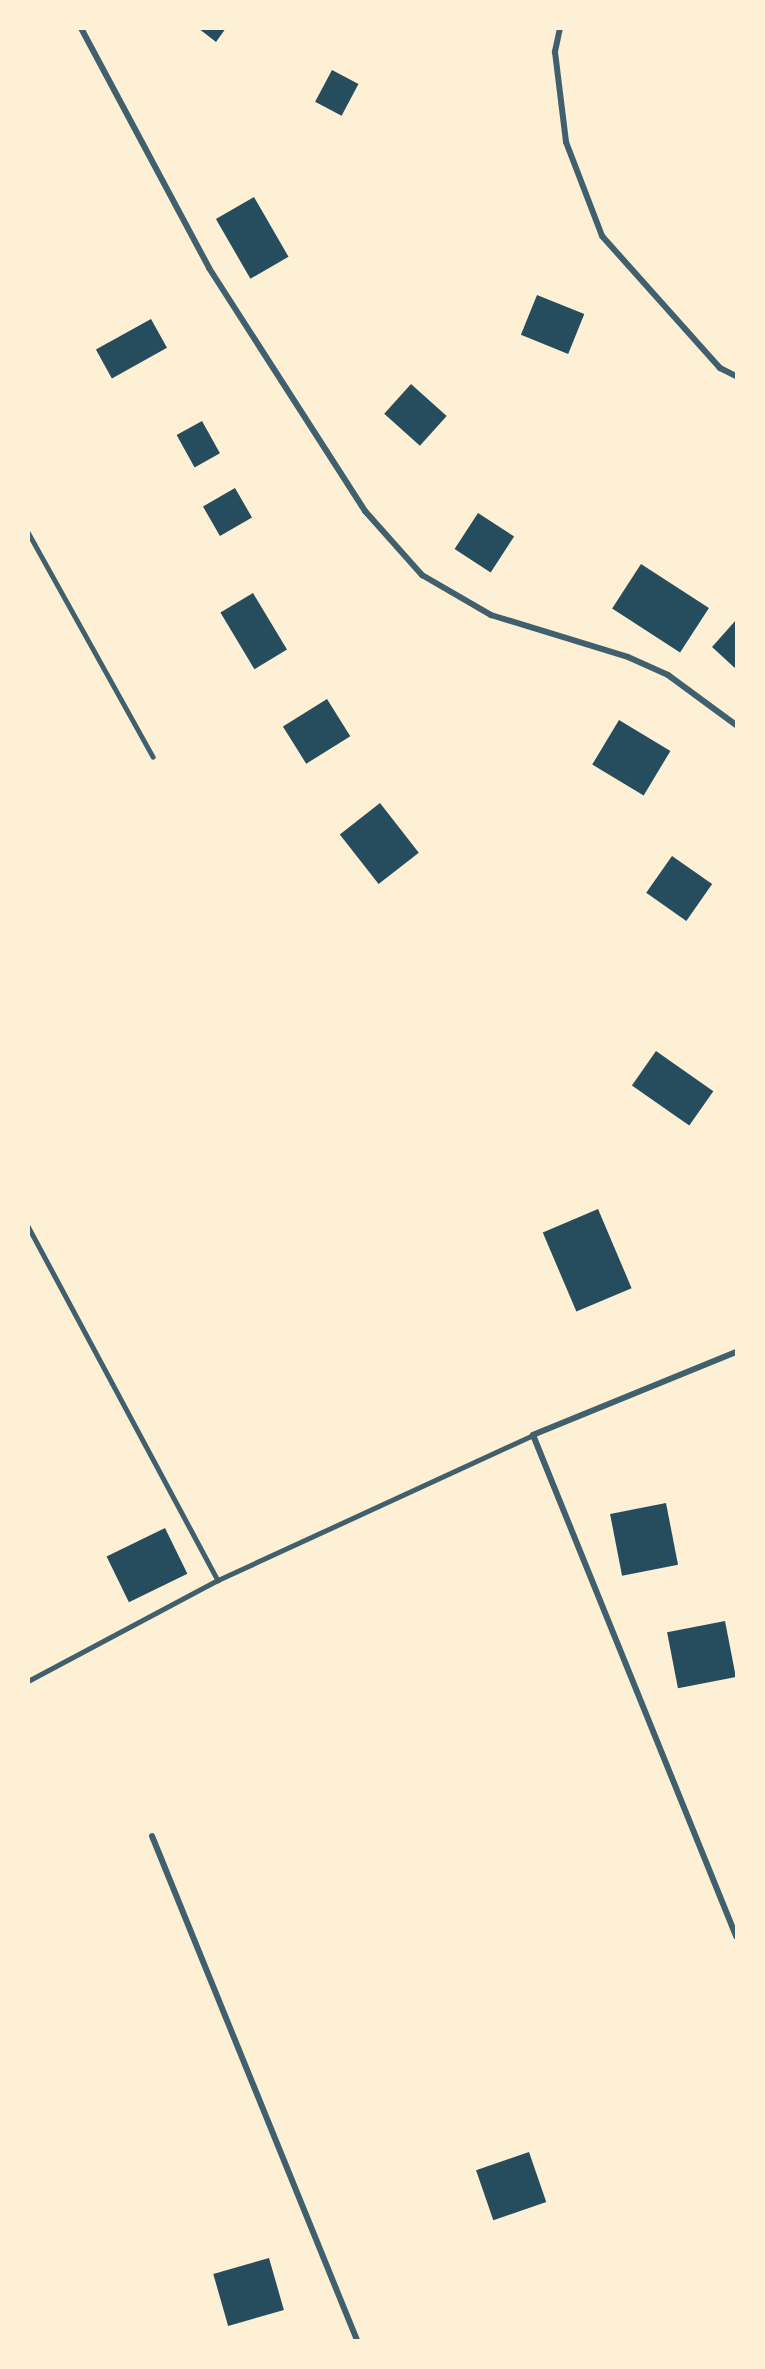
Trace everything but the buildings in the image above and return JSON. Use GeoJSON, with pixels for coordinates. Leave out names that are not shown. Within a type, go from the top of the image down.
{"type":"FeatureCollection","features":[{"type":"Feature","properties":{"kind":"street"},"geometry":{"type":"LineString","coordinates":[[81,28],[209,268],[365,511],[422,575],[491,615],[628,657],[668,675],[736,724]]}},
{"type":"Feature","properties":{"kind":"street"},"geometry":{"type":"LineString","coordinates":[[560,28],[555,52],[566,142],[602,236],[720,368],[736,376]]}},
{"type":"Feature","properties":{"kind":"street"},"geometry":{"type":"LineString","coordinates":[[736,1352],[533,1435],[736,1936]]}},
{"type":"Feature","properties":{"kind":"street"},"geometry":{"type":"LineString","coordinates":[[152,1836],[357,2340]]}},
{"type":"Feature","properties":{"kind":"lane"},"geometry":{"type":"LineString","coordinates":[[28,531],[153,756]]}},
{"type":"Feature","properties":{"kind":"lane"},"geometry":{"type":"LineString","coordinates":[[28,1226],[218,1580]]}},
{"type":"Feature","properties":{"kind":"lane"},"geometry":{"type":"LineString","coordinates":[[28,1681],[218,1580],[533,1435]]}}]}
